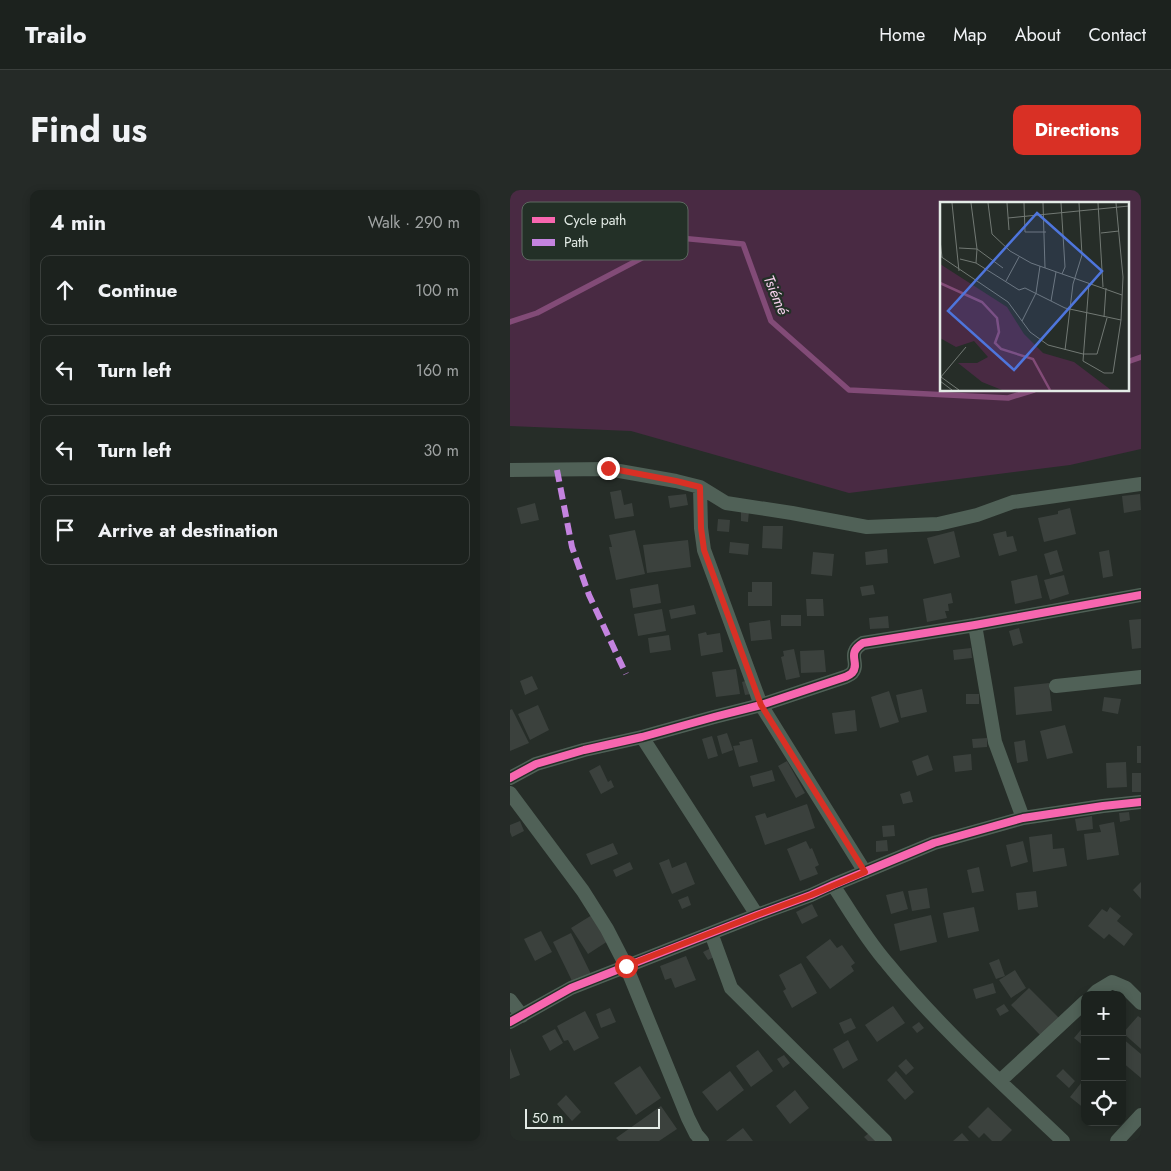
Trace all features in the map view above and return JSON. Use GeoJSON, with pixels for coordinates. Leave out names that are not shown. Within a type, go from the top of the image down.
{"type":"FeatureCollection","features":[{"type":"Feature","properties":{"kind":"street"},"geometry":{"type":"LineString","coordinates":[[510,470],[608,468],[700,487],[726,502],[867,528],[938,524],[977,515],[1013,502],[1141,484]]}},
{"type":"Feature","properties":{"kind":"street"},"geometry":{"type":"LineString","coordinates":[[700,487],[701,528],[704,550],[761,705],[865,872]]}},
{"type":"Feature","properties":{"kind":"street"},"geometry":{"type":"LineString","coordinates":[[510,778],[536,764],[761,705],[845,678],[852,673],[855,666],[854,653],[857,647],[863,643],[976,625],[1141,594]]}},
{"type":"Feature","properties":{"kind":"street"},"geometry":{"type":"LineString","coordinates":[[976,625],[995,742],[1023,818]]}},
{"type":"Feature","properties":{"kind":"street"},"geometry":{"type":"LineString","coordinates":[[1056,686],[1141,677]]}},
{"type":"Feature","properties":{"kind":"street"},"geometry":{"type":"LineString","coordinates":[[642,737],[757,915]]}},
{"type":"Feature","properties":{"kind":"street"},"geometry":{"type":"LineString","coordinates":[[510,793],[584,891],[607,929],[626,966],[688,1118],[702,1141]]}},
{"type":"Feature","properties":{"kind":"street"},"geometry":{"type":"LineString","coordinates":[[510,1000],[516,1019],[571,988],[811,895],[934,843],[1023,818],[1141,802]]}},
{"type":"Feature","properties":{"kind":"street"},"geometry":{"type":"LineString","coordinates":[[832,885],[886,963],[944,1027],[1063,1141]]}},
{"type":"Feature","properties":{"kind":"street"},"geometry":{"type":"LineString","coordinates":[[711,934],[731,988],[885,1141]]}},
{"type":"Feature","properties":{"kind":"street"},"geometry":{"type":"LineString","coordinates":[[1096,991],[1112,982],[1126,988],[1141,1003]]}},
{"type":"Feature","properties":{"kind":"street"},"geometry":{"type":"LineString","coordinates":[[1000,1081],[1081,1006]]}},
{"type":"Feature","properties":{"kind":"street"},"geometry":{"type":"LineString","coordinates":[[1117,1141],[1141,1114]]}},
{"type":"Feature","properties":{"kind":"shaded area"},"geometry":{"type":"Polygon","coordinates":[[[510,190],[1141,190],[1141,449],[1070,465],[849,493],[631,431],[510,426],[510,190]]]}},
{"type":"Feature","properties":{"kind":"building"},"geometry":{"type":"Polygon","coordinates":[[[621,490],[624,505],[632,503],[634,516],[615,519],[610,492],[621,490]]]}},
{"type":"Feature","properties":{"kind":"building"},"geometry":{"type":"Polygon","coordinates":[[[686,494],[688,505],[670,508],[668,496],[686,494]]]}},
{"type":"Feature","properties":{"kind":"building"},"geometry":{"type":"Polygon","coordinates":[[[1140,494],[1141,510],[1124,513],[1122,496],[1140,494]]]}},
{"type":"Feature","properties":{"kind":"building"},"geometry":{"type":"Polygon","coordinates":[[[535,503],[539,520],[521,524],[517,508],[535,503]]]}},
{"type":"Feature","properties":{"kind":"building"},"geometry":{"type":"Polygon","coordinates":[[[1070,508],[1076,534],[1044,542],[1038,518],[1058,514],[1058,511],[1070,508]]]}},
{"type":"Feature","properties":{"kind":"building"},"geometry":{"type":"Polygon","coordinates":[[[741,511],[749,511],[748,522],[741,521],[741,511]]]}},
{"type":"Feature","properties":{"kind":"building"},"geometry":{"type":"Polygon","coordinates":[[[718,519],[730,520],[729,532],[717,531],[718,519]]]}},
{"type":"Feature","properties":{"kind":"building"},"geometry":{"type":"Polygon","coordinates":[[[763,526],[783,526],[782,549],[762,548],[763,526]]]}},
{"type":"Feature","properties":{"kind":"building"},"geometry":{"type":"Polygon","coordinates":[[[635,530],[645,574],[616,580],[609,547],[612,547],[609,535],[635,530]]]}},
{"type":"Feature","properties":{"kind":"building"},"geometry":{"type":"Polygon","coordinates":[[[954,531],[960,557],[934,564],[927,538],[954,531]]]}},
{"type":"Feature","properties":{"kind":"building"},"geometry":{"type":"Polygon","coordinates":[[[1006,531],[1007,537],[1013,536],[1017,551],[999,556],[993,534],[1006,531]]]}},
{"type":"Feature","properties":{"kind":"building"},"geometry":{"type":"Polygon","coordinates":[[[688,540],[691,567],[647,573],[643,545],[688,540]]]}},
{"type":"Feature","properties":{"kind":"building"},"geometry":{"type":"Polygon","coordinates":[[[730,542],[749,544],[748,555],[729,553],[730,542]]]}},
{"type":"Feature","properties":{"kind":"building"},"geometry":{"type":"Polygon","coordinates":[[[887,549],[888,563],[866,565],[865,552],[887,549]]]}},
{"type":"Feature","properties":{"kind":"building"},"geometry":{"type":"Polygon","coordinates":[[[1057,550],[1063,571],[1050,575],[1044,554],[1057,550]]]}},
{"type":"Feature","properties":{"kind":"building"},"geometry":{"type":"Polygon","coordinates":[[[1109,550],[1113,576],[1103,578],[1099,552],[1109,550]]]}},
{"type":"Feature","properties":{"kind":"building"},"geometry":{"type":"Polygon","coordinates":[[[813,552],[834,554],[832,576],[811,574],[813,552]]]}},
{"type":"Feature","properties":{"kind":"building"},"geometry":{"type":"Polygon","coordinates":[[[1037,575],[1042,598],[1015,604],[1011,581],[1037,575]]]}},
{"type":"Feature","properties":{"kind":"building"},"geometry":{"type":"Polygon","coordinates":[[[1064,575],[1069,594],[1050,600],[1044,580],[1064,575]]]}},
{"type":"Feature","properties":{"kind":"building"},"geometry":{"type":"Polygon","coordinates":[[[752,582],[772,582],[772,606],[748,606],[748,592],[752,592],[752,582]]]}},
{"type":"Feature","properties":{"kind":"building"},"geometry":{"type":"Polygon","coordinates":[[[658,584],[661,603],[633,608],[630,589],[658,584]]]}},
{"type":"Feature","properties":{"kind":"building"},"geometry":{"type":"Polygon","coordinates":[[[873,585],[875,594],[862,596],[860,587],[873,585]]]}},
{"type":"Feature","properties":{"kind":"building"},"geometry":{"type":"Polygon","coordinates":[[[951,593],[953,603],[948,604],[949,611],[945,611],[947,618],[927,622],[923,599],[951,593]]]}},
{"type":"Feature","properties":{"kind":"building"},"geometry":{"type":"Polygon","coordinates":[[[806,599],[823,599],[824,616],[807,616],[806,599]]]}},
{"type":"Feature","properties":{"kind":"building"},"geometry":{"type":"Polygon","coordinates":[[[694,605],[696,614],[671,619],[669,610],[694,605]]]}},
{"type":"Feature","properties":{"kind":"building"},"geometry":{"type":"Polygon","coordinates":[[[662,609],[666,631],[638,636],[634,614],[662,609]]]}},
{"type":"Feature","properties":{"kind":"building"},"geometry":{"type":"Polygon","coordinates":[[[781,615],[801,615],[801,626],[781,626],[781,615]]]}},
{"type":"Feature","properties":{"kind":"building"},"geometry":{"type":"Polygon","coordinates":[[[888,616],[889,628],[870,629],[869,618],[888,616]]]}},
{"type":"Feature","properties":{"kind":"building"},"geometry":{"type":"Polygon","coordinates":[[[1141,619],[1141,648],[1132,649],[1129,620],[1141,619]]]}},
{"type":"Feature","properties":{"kind":"building"},"geometry":{"type":"Polygon","coordinates":[[[770,620],[772,639],[751,641],[749,623],[770,620]]]}},
{"type":"Feature","properties":{"kind":"building"},"geometry":{"type":"Polygon","coordinates":[[[1019,628],[1023,643],[1013,646],[1009,631],[1019,628]]]}},
{"type":"Feature","properties":{"kind":"building"},"geometry":{"type":"Polygon","coordinates":[[[706,632],[707,635],[720,633],[723,652],[701,656],[698,634],[706,632]]]}},
{"type":"Feature","properties":{"kind":"building"},"geometry":{"type":"Polygon","coordinates":[[[669,635],[671,650],[650,653],[648,638],[669,635]]]}},
{"type":"Feature","properties":{"kind":"building"},"geometry":{"type":"Polygon","coordinates":[[[971,648],[972,658],[954,660],[953,650],[971,648]]]}},
{"type":"Feature","properties":{"kind":"building"},"geometry":{"type":"Polygon","coordinates":[[[794,649],[800,677],[786,680],[781,657],[784,656],[783,651],[794,649]]]}},
{"type":"Feature","properties":{"kind":"building"},"geometry":{"type":"Polygon","coordinates":[[[824,650],[826,672],[801,673],[800,651],[824,650]]]}},
{"type":"Feature","properties":{"kind":"building"},"geometry":{"type":"Polygon","coordinates":[[[736,669],[740,694],[716,697],[712,672],[736,669]]]}},
{"type":"Feature","properties":{"kind":"building"},"geometry":{"type":"Polygon","coordinates":[[[532,676],[538,689],[525,695],[520,681],[532,676]]]}},
{"type":"Feature","properties":{"kind":"building"},"geometry":{"type":"Polygon","coordinates":[[[748,680],[751,694],[745,695],[742,682],[748,680]]]}},
{"type":"Feature","properties":{"kind":"building"},"geometry":{"type":"Polygon","coordinates":[[[1049,683],[1052,711],[1016,715],[1014,687],[1049,683]]]}},
{"type":"Feature","properties":{"kind":"building"},"geometry":{"type":"Polygon","coordinates":[[[922,689],[927,712],[901,718],[896,695],[922,689]]]}},
{"type":"Feature","properties":{"kind":"building"},"geometry":{"type":"Polygon","coordinates":[[[889,691],[899,722],[880,728],[871,697],[889,691]]]}},
{"type":"Feature","properties":{"kind":"building"},"geometry":{"type":"Polygon","coordinates":[[[966,694],[979,694],[979,704],[966,704],[966,694]]]}},
{"type":"Feature","properties":{"kind":"building"},"geometry":{"type":"Polygon","coordinates":[[[1104,697],[1121,699],[1118,714],[1102,711],[1104,697]]]}},
{"type":"Feature","properties":{"kind":"building"},"geometry":{"type":"Polygon","coordinates":[[[538,705],[549,730],[530,740],[518,714],[538,705]]]}},
{"type":"Feature","properties":{"kind":"building"},"geometry":{"type":"Polygon","coordinates":[[[512,709],[529,743],[510,751],[510,710],[512,709]]]}},
{"type":"Feature","properties":{"kind":"building"},"geometry":{"type":"Polygon","coordinates":[[[855,710],[857,731],[835,734],[832,713],[855,710]]]}},
{"type":"Feature","properties":{"kind":"building"},"geometry":{"type":"Polygon","coordinates":[[[1065,725],[1073,753],[1047,759],[1040,731],[1065,725]]]}},
{"type":"Feature","properties":{"kind":"building"},"geometry":{"type":"Polygon","coordinates":[[[727,733],[733,750],[722,754],[717,736],[727,733]]]}},
{"type":"Feature","properties":{"kind":"building"},"geometry":{"type":"Polygon","coordinates":[[[712,736],[718,756],[708,759],[702,739],[712,736]]]}},
{"type":"Feature","properties":{"kind":"building"},"geometry":{"type":"Polygon","coordinates":[[[987,738],[987,747],[973,748],[972,739],[987,738]]]}},
{"type":"Feature","properties":{"kind":"building"},"geometry":{"type":"Polygon","coordinates":[[[752,739],[758,762],[739,767],[733,746],[740,745],[739,742],[752,739]]]}},
{"type":"Feature","properties":{"kind":"building"},"geometry":{"type":"Polygon","coordinates":[[[1025,740],[1028,761],[1017,763],[1014,742],[1025,740]]]}},
{"type":"Feature","properties":{"kind":"building"},"geometry":{"type":"Polygon","coordinates":[[[1137,746],[1141,746],[1141,763],[1137,763],[1137,746]]]}},
{"type":"Feature","properties":{"kind":"building"},"geometry":{"type":"Polygon","coordinates":[[[971,754],[972,770],[955,772],[953,756],[971,754]]]}},
{"type":"Feature","properties":{"kind":"building"},"geometry":{"type":"Polygon","coordinates":[[[928,755],[933,770],[917,776],[912,761],[928,755]]]}},
{"type":"Feature","properties":{"kind":"building"},"geometry":{"type":"Polygon","coordinates":[[[787,761],[805,793],[796,798],[778,766],[787,761]]]}},
{"type":"Feature","properties":{"kind":"building"},"geometry":{"type":"Polygon","coordinates":[[[1126,762],[1127,787],[1107,788],[1106,763],[1126,762]]]}},
{"type":"Feature","properties":{"kind":"building"},"geometry":{"type":"Polygon","coordinates":[[[600,765],[608,782],[611,780],[614,787],[601,794],[589,771],[600,765]]]}},
{"type":"Feature","properties":{"kind":"building"},"geometry":{"type":"Polygon","coordinates":[[[772,770],[775,781],[753,787],[750,776],[772,770]]]}},
{"type":"Feature","properties":{"kind":"building"},"geometry":{"type":"Polygon","coordinates":[[[1132,773],[1141,773],[1141,792],[1132,792],[1132,773]]]}},
{"type":"Feature","properties":{"kind":"building"},"geometry":{"type":"Polygon","coordinates":[[[910,791],[913,802],[903,804],[900,794],[910,791]]]}},
{"type":"Feature","properties":{"kind":"building"},"geometry":{"type":"Polygon","coordinates":[[[807,804],[815,828],[765,845],[755,816],[765,813],[767,818],[807,804]]]}},
{"type":"Feature","properties":{"kind":"building"},"geometry":{"type":"Polygon","coordinates":[[[1129,812],[1130,820],[1120,822],[1119,813],[1129,812]]]}},
{"type":"Feature","properties":{"kind":"building"},"geometry":{"type":"Polygon","coordinates":[[[1092,816],[1093,829],[1077,831],[1075,819],[1092,816]]]}},
{"type":"Feature","properties":{"kind":"building"},"geometry":{"type":"Polygon","coordinates":[[[520,821],[524,831],[512,837],[510,825],[520,821]]]}},
{"type":"Feature","properties":{"kind":"building"},"geometry":{"type":"Polygon","coordinates":[[[1114,822],[1119,855],[1087,860],[1084,834],[1101,832],[1099,825],[1114,822]]]}},
{"type":"Feature","properties":{"kind":"building"},"geometry":{"type":"Polygon","coordinates":[[[894,825],[895,836],[883,837],[882,826],[894,825]]]}},
{"type":"Feature","properties":{"kind":"building"},"geometry":{"type":"Polygon","coordinates":[[[1052,834],[1053,849],[1064,848],[1067,866],[1033,872],[1029,837],[1052,834]]]}},
{"type":"Feature","properties":{"kind":"building"},"geometry":{"type":"Polygon","coordinates":[[[887,840],[888,851],[876,852],[876,841],[887,840]]]}},
{"type":"Feature","properties":{"kind":"building"},"geometry":{"type":"Polygon","coordinates":[[[806,841],[810,849],[812,848],[819,865],[815,867],[818,874],[800,881],[787,849],[806,841]]]}},
{"type":"Feature","properties":{"kind":"building"},"geometry":{"type":"Polygon","coordinates":[[[1023,841],[1028,862],[1011,867],[1006,845],[1023,841]]]}},
{"type":"Feature","properties":{"kind":"building"},"geometry":{"type":"Polygon","coordinates":[[[613,843],[618,854],[591,865],[586,854],[613,843]]]}},
{"type":"Feature","properties":{"kind":"building"},"geometry":{"type":"Polygon","coordinates":[[[669,859],[672,868],[686,862],[695,884],[672,894],[659,863],[669,859]]]}},
{"type":"Feature","properties":{"kind":"building"},"geometry":{"type":"Polygon","coordinates":[[[630,862],[633,869],[616,877],[613,870],[630,862]]]}},
{"type":"Feature","properties":{"kind":"building"},"geometry":{"type":"Polygon","coordinates":[[[979,867],[984,891],[972,893],[967,870],[979,867]]]}},
{"type":"Feature","properties":{"kind":"building"},"geometry":{"type":"Polygon","coordinates":[[[1141,882],[1141,899],[1133,890],[1141,882]]]}},
{"type":"Feature","properties":{"kind":"building"},"geometry":{"type":"Polygon","coordinates":[[[927,888],[930,908],[912,911],[908,891],[927,888]]]}},
{"type":"Feature","properties":{"kind":"building"},"geometry":{"type":"Polygon","coordinates":[[[903,891],[908,909],[891,914],[886,895],[903,891]]]}},
{"type":"Feature","properties":{"kind":"building"},"geometry":{"type":"Polygon","coordinates":[[[1036,891],[1038,907],[1018,910],[1016,893],[1036,891]]]}},
{"type":"Feature","properties":{"kind":"building"},"geometry":{"type":"Polygon","coordinates":[[[688,896],[691,905],[682,909],[678,900],[688,896]]]}},
{"type":"Feature","properties":{"kind":"building"},"geometry":{"type":"Polygon","coordinates":[[[812,904],[818,916],[802,924],[796,912],[812,904]]]}},
{"type":"Feature","properties":{"kind":"building"},"geometry":{"type":"Polygon","coordinates":[[[974,907],[979,931],[948,938],[943,913],[974,907]]]}},
{"type":"Feature","properties":{"kind":"building"},"geometry":{"type":"Polygon","coordinates":[[[1110,907],[1121,916],[1117,921],[1133,934],[1124,946],[1109,934],[1104,939],[1088,926],[1102,909],[1107,912],[1110,907]]]}},
{"type":"Feature","properties":{"kind":"building"},"geometry":{"type":"Polygon","coordinates":[[[592,915],[608,941],[588,954],[571,928],[592,915]]]}},
{"type":"Feature","properties":{"kind":"building"},"geometry":{"type":"Polygon","coordinates":[[[931,915],[937,942],[900,951],[894,924],[931,915]]]}},
{"type":"Feature","properties":{"kind":"building"},"geometry":{"type":"Polygon","coordinates":[[[541,931],[552,952],[535,961],[524,939],[541,931]]]}},
{"type":"Feature","properties":{"kind":"building"},"geometry":{"type":"Polygon","coordinates":[[[571,933],[591,974],[573,983],[553,942],[571,933]]]}},
{"type":"Feature","properties":{"kind":"building"},"geometry":{"type":"Polygon","coordinates":[[[830,939],[837,948],[842,945],[855,963],[851,966],[854,971],[830,989],[806,957],[830,939]]]}},
{"type":"Feature","properties":{"kind":"building"},"geometry":{"type":"Polygon","coordinates":[[[711,948],[716,956],[708,960],[703,952],[711,948]]]}},
{"type":"Feature","properties":{"kind":"building"},"geometry":{"type":"Polygon","coordinates":[[[686,956],[696,980],[675,988],[671,978],[665,980],[660,966],[686,956]]]}},
{"type":"Feature","properties":{"kind":"building"},"geometry":{"type":"Polygon","coordinates":[[[999,959],[1005,976],[996,979],[989,963],[999,959]]]}},
{"type":"Feature","properties":{"kind":"building"},"geometry":{"type":"Polygon","coordinates":[[[801,963],[817,993],[792,1008],[783,991],[786,989],[779,975],[801,963]]]}},
{"type":"Feature","properties":{"kind":"building"},"geometry":{"type":"Polygon","coordinates":[[[1015,970],[1026,988],[1011,998],[999,980],[1015,970]]]}},
{"type":"Feature","properties":{"kind":"building"},"geometry":{"type":"Polygon","coordinates":[[[993,983],[996,993],[976,999],[973,989],[993,983]]]}},
{"type":"Feature","properties":{"kind":"building"},"geometry":{"type":"Polygon","coordinates":[[[1029,988],[1059,1018],[1041,1036],[1011,1005],[1029,988]]]}},
{"type":"Feature","properties":{"kind":"building"},"geometry":{"type":"Polygon","coordinates":[[[1004,1004],[1009,1011],[1000,1016],[996,1009],[1004,1004]]]}},
{"type":"Feature","properties":{"kind":"building"},"geometry":{"type":"Polygon","coordinates":[[[893,1006],[905,1023],[877,1042],[865,1025],[893,1006]]]}},
{"type":"Feature","properties":{"kind":"building"},"geometry":{"type":"Polygon","coordinates":[[[610,1008],[616,1022],[601,1028],[596,1014],[610,1008]]]}},
{"type":"Feature","properties":{"kind":"building"},"geometry":{"type":"Polygon","coordinates":[[[585,1011],[599,1038],[574,1051],[568,1040],[564,1041],[557,1026],[585,1011]]]}},
{"type":"Feature","properties":{"kind":"building"},"geometry":{"type":"Polygon","coordinates":[[[1138,1016],[1141,1018],[1141,1049],[1126,1036],[1126,1030],[1138,1016]]]}},
{"type":"Feature","properties":{"kind":"building"},"geometry":{"type":"Polygon","coordinates":[[[851,1018],[856,1028],[844,1034],[839,1023],[851,1018]]]}},
{"type":"Feature","properties":{"kind":"building"},"geometry":{"type":"Polygon","coordinates":[[[919,1022],[924,1028],[917,1033],[912,1027],[919,1022]]]}},
{"type":"Feature","properties":{"kind":"building"},"geometry":{"type":"Polygon","coordinates":[[[555,1029],[563,1043],[550,1051],[542,1036],[555,1029]]]}},
{"type":"Feature","properties":{"kind":"building"},"geometry":{"type":"Polygon","coordinates":[[[1081,1030],[1081,1044],[1074,1038],[1081,1030]]]}},
{"type":"Feature","properties":{"kind":"building"},"geometry":{"type":"Polygon","coordinates":[[[848,1040],[858,1060],[843,1069],[833,1049],[848,1040]]]}},
{"type":"Feature","properties":{"kind":"building"},"geometry":{"type":"Polygon","coordinates":[[[1126,1041],[1141,1054],[1141,1078],[1126,1065],[1126,1041]]]}},
{"type":"Feature","properties":{"kind":"building"},"geometry":{"type":"Polygon","coordinates":[[[510,1048],[520,1075],[510,1079],[510,1048]]]}},
{"type":"Feature","properties":{"kind":"building"},"geometry":{"type":"Polygon","coordinates":[[[758,1050],[773,1071],[751,1087],[736,1066],[758,1050]]]}},
{"type":"Feature","properties":{"kind":"building"},"geometry":{"type":"Polygon","coordinates":[[[784,1055],[790,1063],[783,1068],[777,1059],[784,1055]]]}},
{"type":"Feature","properties":{"kind":"building"},"geometry":{"type":"Polygon","coordinates":[[[906,1059],[914,1068],[906,1075],[898,1066],[906,1059]]]}},
{"type":"Feature","properties":{"kind":"building"},"geometry":{"type":"Polygon","coordinates":[[[640,1066],[661,1098],[636,1115],[614,1083],[640,1066]]]}},
{"type":"Feature","properties":{"kind":"building"},"geometry":{"type":"Polygon","coordinates":[[[1063,1069],[1075,1081],[1069,1088],[1056,1076],[1063,1069]]]}},
{"type":"Feature","properties":{"kind":"building"},"geometry":{"type":"Polygon","coordinates":[[[730,1071],[744,1090],[717,1111],[702,1092],[730,1071]]]}},
{"type":"Feature","properties":{"kind":"building"},"geometry":{"type":"Polygon","coordinates":[[[896,1071],[914,1092],[905,1100],[887,1080],[896,1071]]]}},
{"type":"Feature","properties":{"kind":"building"},"geometry":{"type":"Polygon","coordinates":[[[1081,1083],[1081,1106],[1070,1097],[1081,1083]]]}},
{"type":"Feature","properties":{"kind":"building"},"geometry":{"type":"Polygon","coordinates":[[[795,1090],[809,1108],[790,1124],[776,1106],[795,1090]]]}},
{"type":"Feature","properties":{"kind":"building"},"geometry":{"type":"Polygon","coordinates":[[[566,1095],[581,1112],[572,1121],[557,1104],[566,1095]]]}},
{"type":"Feature","properties":{"kind":"building"},"geometry":{"type":"Polygon","coordinates":[[[661,1106],[677,1129],[659,1141],[619,1141],[616,1138],[661,1106]]]}},
{"type":"Feature","properties":{"kind":"building"},"geometry":{"type":"Polygon","coordinates":[[[988,1107],[1012,1130],[1001,1141],[992,1141],[984,1133],[979,1138],[968,1127],[988,1107]]]}},
{"type":"Feature","properties":{"kind":"building"},"geometry":{"type":"Polygon","coordinates":[[[743,1128],[753,1141],[726,1141],[743,1128]]]}},
{"type":"Feature","properties":{"kind":"building"},"geometry":{"type":"Polygon","coordinates":[[[869,1133],[876,1141],[868,1141],[864,1137],[869,1133]]]}},
{"type":"Feature","properties":{"kind":"building"},"geometry":{"type":"Polygon","coordinates":[[[962,1133],[969,1141],[953,1141],[962,1133]]]}},
{"type":"Feature","properties":{"kind":"waterway","name":"Tsiémé"},"geometry":{"type":"LineString","coordinates":[[688,239],[743,244],[771,321],[849,390],[1008,398],[1031,391]]}},
{"type":"Feature","properties":{"kind":"waterway","name":"Tsiémé"},"geometry":{"type":"LineString","coordinates":[[510,322],[537,313],[638,260]]}},
{"type":"Feature","properties":{"kind":"waterway","name":"Tsiémé"},"geometry":{"type":"LineString","coordinates":[[1128,362],[1141,357]]}},
{"type":"Feature","properties":{"kind":"marked path"},"geometry":{"type":"LineString","coordinates":[[557,470],[572,547],[589,595],[626,674]]}},
{"type":"Feature","properties":{"kind":"cycle path"},"geometry":{"type":"LineString","coordinates":[[510,778],[536,764],[761,705],[845,677],[851,674],[854,669],[855,651],[863,643],[1141,595]]}},
{"type":"Feature","properties":{"kind":"cycle path"},"geometry":{"type":"LineString","coordinates":[[510,1022],[571,988],[811,895],[934,843],[1023,818],[1141,802]]}},
{"type":"Feature","properties":{"kind":"route"},"geometry":{"type":"LineString","coordinates":[[608,468],[700,487],[701,528],[704,550],[761,705],[865,872],[811,895],[626,966]]}}]}
